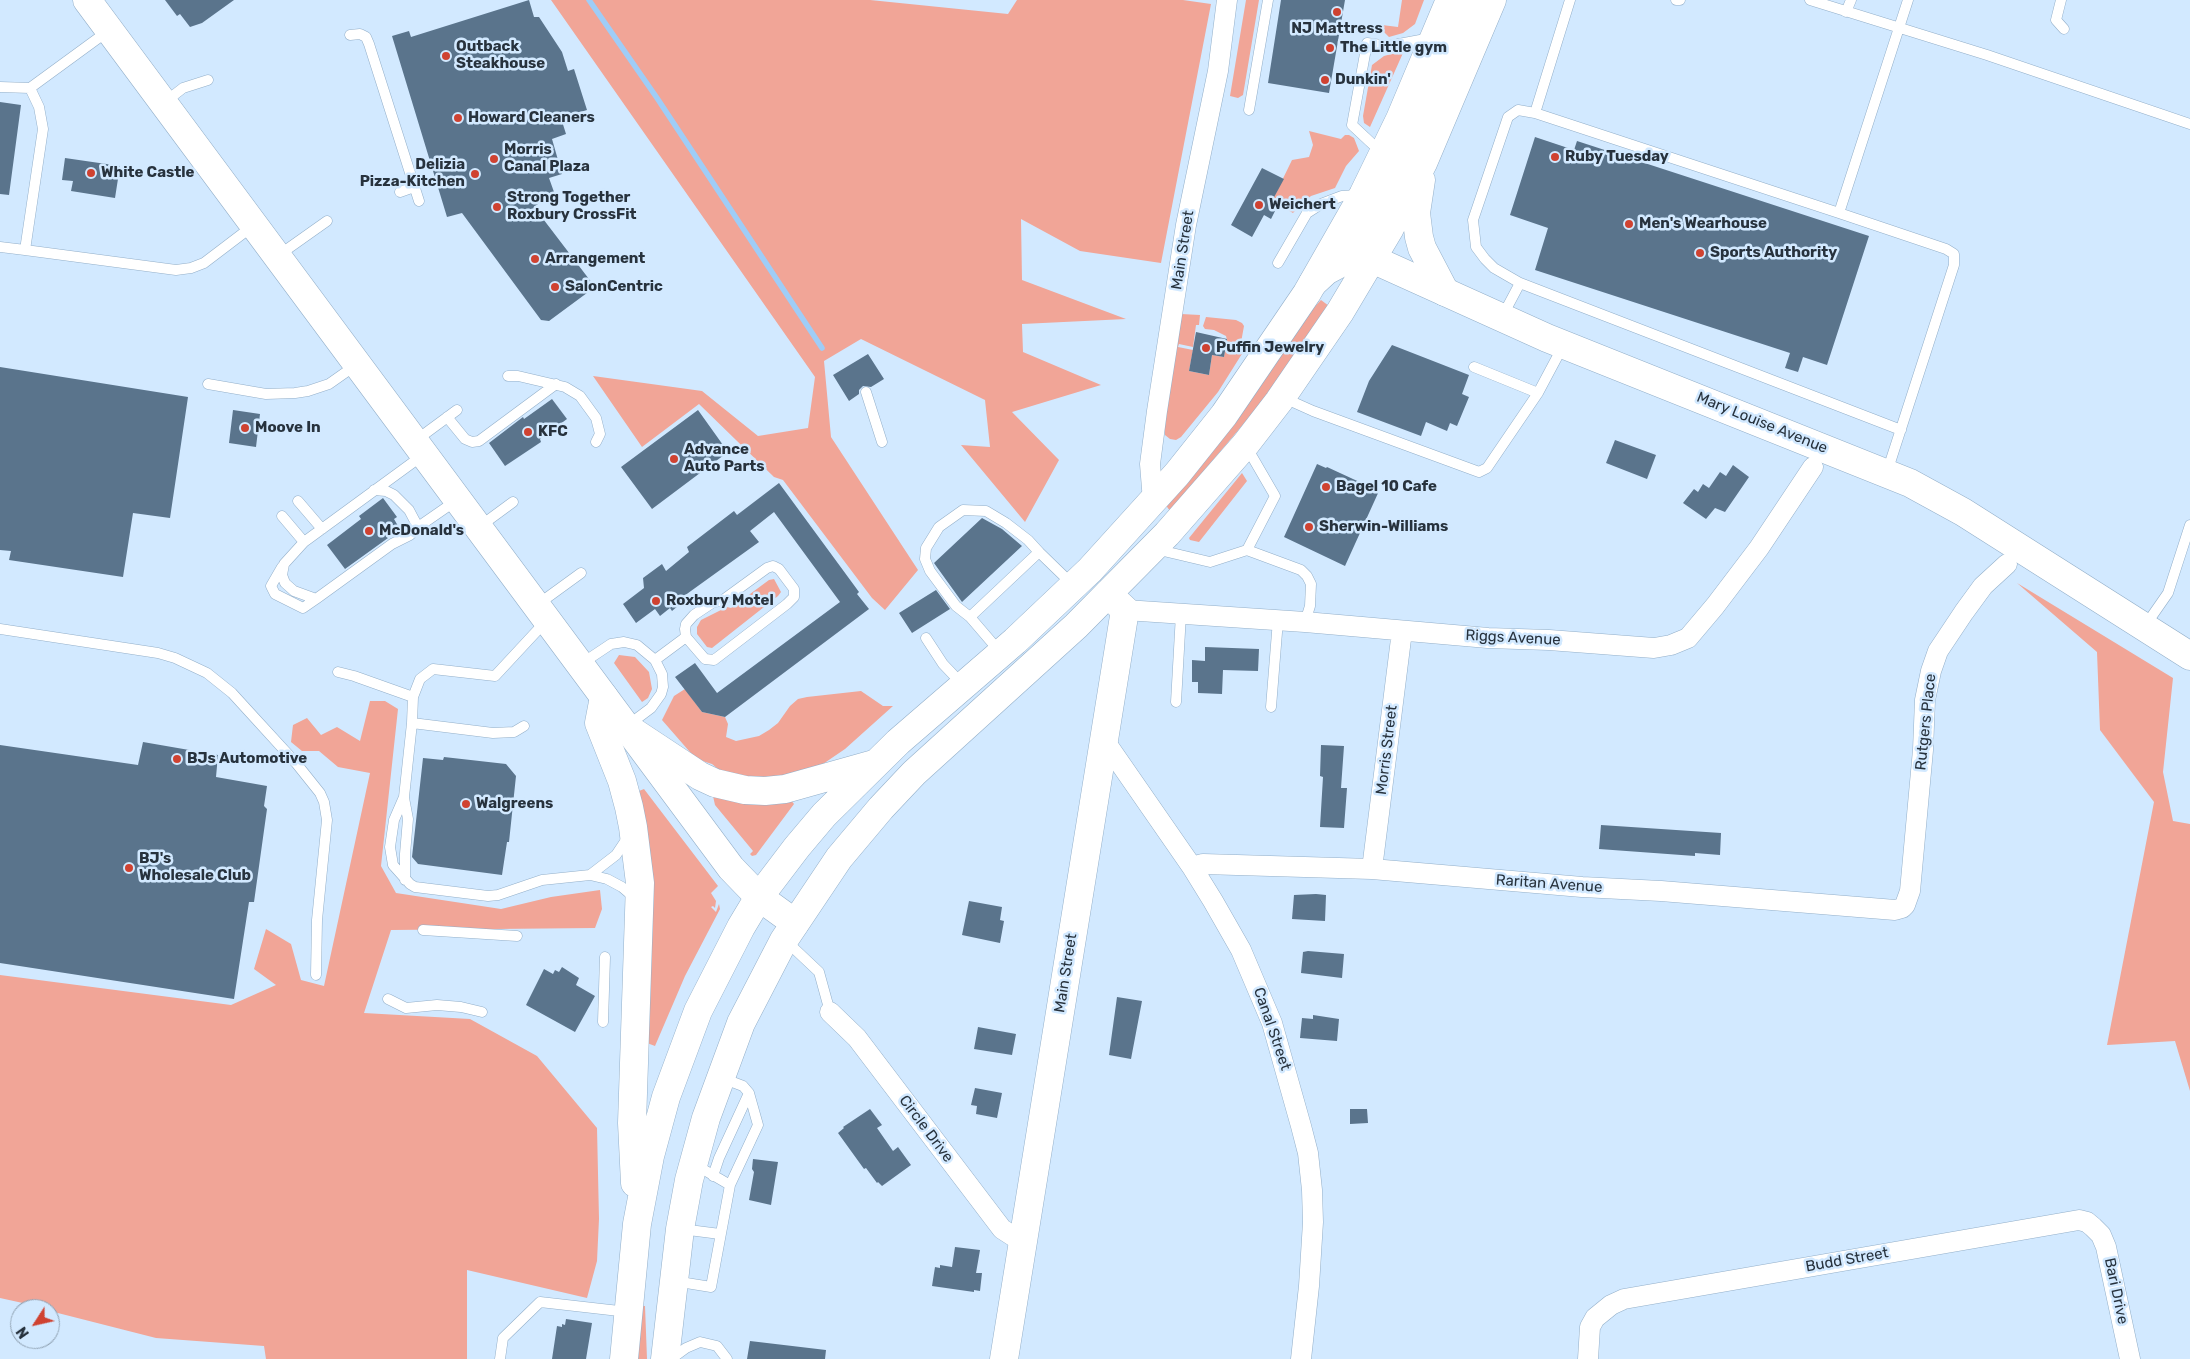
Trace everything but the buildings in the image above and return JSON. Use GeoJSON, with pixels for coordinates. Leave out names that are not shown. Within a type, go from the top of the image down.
{"type":"FeatureCollection","features":[{"type":"Feature","properties":{"kind":"main road"},"geometry":{"type":"LineString","coordinates":[[87,0],[731,868],[760,897],[789,931]]}},
{"type":"Feature","properties":{"kind":"main road"},"geometry":{"type":"LineString","coordinates":[[665,1359],[680,1229],[703,1170],[706,1118],[741,1023],[789,931],[839,858],[881,808],[914,773],[1076,626],[1116,602],[1152,549],[1163,514],[1224,415],[1284,329],[1313,283],[1363,195],[1383,154],[1450,0]]}},
{"type":"Feature","properties":{"kind":"main road"},"geometry":{"type":"LineString","coordinates":[[1372,259],[1364,251],[1363,241],[1366,231],[1404,156],[1470,0]]}},
{"type":"Feature","properties":{"kind":"main road"},"geometry":{"type":"LineString","coordinates":[[624,1359],[637,1224],[650,1156],[675,1071],[698,1011],[724,958],[760,897],[802,840],[875,764],[1074,586],[1245,445],[1282,397],[1340,312],[1372,259],[1423,163],[1492,0]]}},
{"type":"Feature","properties":{"kind":"main road"},"geometry":{"type":"LineString","coordinates":[[1423,163],[1416,214],[1418,231],[1422,248],[1445,292]]}},
{"type":"Feature","properties":{"kind":"main road","name":"Mary Louise Avenue"},"geometry":{"type":"LineString","coordinates":[[1313,283],[1326,271],[1341,263],[1350,260],[1372,259],[1564,345],[1887,473],[1910,483],[1963,512],[2190,656]]}},
{"type":"Feature","properties":{"kind":"main road","name":"Main Street"},"geometry":{"type":"LineString","coordinates":[[1004,1359],[1104,740],[1116,602]]}},
{"type":"Feature","properties":{"kind":"main road"},"geometry":{"type":"LineString","coordinates":[[604,697],[599,723],[622,781],[633,827],[641,903],[632,1122],[637,1224]]}},
{"type":"Feature","properties":{"kind":"main road"},"geometry":{"type":"LineString","coordinates":[[626,727],[700,776],[715,783],[745,790],[785,789],[875,764]]}},
{"type":"Feature","properties":{"kind":"street","name":"Main Street"},"geometry":{"type":"LineString","coordinates":[[1163,514],[1150,464],[1156,411],[1186,225],[1218,72],[1227,0]]}},
{"type":"Feature","properties":{"kind":"street","name":"Riggs Avenue"},"geometry":{"type":"LineString","coordinates":[[1116,602],[1181,614],[1306,622],[1402,631],[1654,648],[1677,644],[1697,628],[1715,606],[1759,548],[1813,467]]}},
{"type":"Feature","properties":{"kind":"street","name":"Rutgers Place"},"geometry":{"type":"LineString","coordinates":[[1905,905],[1910,891],[1923,750],[1925,700],[1930,671],[1938,651],[1964,612],[1983,586],[2007,564]]}},
{"type":"Feature","properties":{"kind":"street","name":"Morris Street"},"geometry":{"type":"LineString","coordinates":[[1372,869],[1402,631]]}},
{"type":"Feature","properties":{"kind":"street","name":"Canal Street"},"geometry":{"type":"LineString","coordinates":[[1104,740],[1192,867],[1241,950],[1260,992],[1287,1071],[1306,1144],[1312,1190],[1313,1222],[1301,1359]]}},
{"type":"Feature","properties":{"kind":"street","name":"Raritan Avenue"},"geometry":{"type":"LineString","coordinates":[[1192,867],[1203,864],[1372,869],[1896,910],[1905,905]]}},
{"type":"Feature","properties":{"kind":"street","name":"Circle Drive"},"geometry":{"type":"LineString","coordinates":[[830,1012],[857,1038],[1002,1229],[1016,1238],[1024,1240]]}},
{"type":"Feature","properties":{"kind":"street","name":"Budd Street"},"geometry":{"type":"LineString","coordinates":[[1588,1359],[1590,1327],[1595,1318],[1601,1311],[1624,1300],[2068,1221],[2087,1222],[2094,1227]]}},
{"type":"Feature","properties":{"kind":"street","name":"Bari Drive"},"geometry":{"type":"LineString","coordinates":[[2094,1227],[2101,1235],[2106,1247],[2130,1359]]}},
{"type":"Feature","properties":{"kind":"lane"},"geometry":{"type":"LineString","coordinates":[[1249,110],[1268,0]]}},
{"type":"Feature","properties":{"kind":"lane"},"geometry":{"type":"LineString","coordinates":[[1535,113],[1570,0]]}},
{"type":"Feature","properties":{"kind":"lane"},"geometry":{"type":"LineString","coordinates":[[1810,0],[1899,27],[2190,124]]}},
{"type":"Feature","properties":{"kind":"lane"},"geometry":{"type":"LineString","coordinates":[[1846,12],[1851,0]]}},
{"type":"Feature","properties":{"kind":"lane"},"geometry":{"type":"LineString","coordinates":[[1839,213],[1908,0]]}},
{"type":"Feature","properties":{"kind":"lane"},"geometry":{"type":"LineString","coordinates":[[2061,0],[2056,20],[2064,29]]}},
{"type":"Feature","properties":{"kind":"lane"},"geometry":{"type":"LineString","coordinates":[[0,87],[30,88],[110,30]]}},
{"type":"Feature","properties":{"kind":"lane"},"geometry":{"type":"LineString","coordinates":[[350,35],[360,34],[369,44],[419,201]]}},
{"type":"Feature","properties":{"kind":"lane"},"geometry":{"type":"LineString","coordinates":[[1383,154],[1352,125],[1367,43],[1388,46],[1435,37]]}},
{"type":"Feature","properties":{"kind":"lane"},"geometry":{"type":"LineString","coordinates":[[164,103],[184,88],[208,80]]}},
{"type":"Feature","properties":{"kind":"lane"},"geometry":{"type":"LineString","coordinates":[[25,250],[43,129],[39,107],[30,88]]}},
{"type":"Feature","properties":{"kind":"lane"},"geometry":{"type":"LineString","coordinates":[[1887,473],[1901,430],[1955,259],[1954,254],[1946,249],[1535,113],[1518,110],[1508,117],[1473,220],[1476,247],[1484,259],[1504,275],[1520,283],[1901,430]]}},
{"type":"Feature","properties":{"kind":"lane"},"geometry":{"type":"LineString","coordinates":[[400,192],[414,187]]}},
{"type":"Feature","properties":{"kind":"lane"},"geometry":{"type":"LineString","coordinates":[[1278,263],[1303,218],[1312,209],[1342,196],[1363,195]]}},
{"type":"Feature","properties":{"kind":"lane"},"geometry":{"type":"LineString","coordinates":[[278,256],[327,221]]}},
{"type":"Feature","properties":{"kind":"lane"},"geometry":{"type":"LineString","coordinates":[[0,247],[162,269],[183,269],[204,262],[254,225]]}},
{"type":"Feature","properties":{"kind":"lane"},"geometry":{"type":"LineString","coordinates":[[1502,318],[1520,283]]}},
{"type":"Feature","properties":{"kind":"lane"},"geometry":{"type":"LineString","coordinates":[[1282,397],[1312,411],[1479,472],[1487,468],[1538,393],[1564,345]]}},
{"type":"Feature","properties":{"kind":"lane"},"geometry":{"type":"LineString","coordinates":[[208,384],[266,394],[294,393],[308,391],[329,384],[357,364]]}},
{"type":"Feature","properties":{"kind":"lane"},"geometry":{"type":"LineString","coordinates":[[1474,366],[1538,393]]}},
{"type":"Feature","properties":{"kind":"lane"},"geometry":{"type":"LineString","coordinates":[[508,376],[518,376],[556,384],[573,390],[593,410],[600,434],[596,442]]}},
{"type":"Feature","properties":{"kind":"lane"},"geometry":{"type":"LineString","coordinates":[[447,417],[468,442],[479,441],[556,384]]}},
{"type":"Feature","properties":{"kind":"lane"},"geometry":{"type":"LineString","coordinates":[[866,392],[882,442]]}},
{"type":"Feature","properties":{"kind":"lane"},"geometry":{"type":"LineString","coordinates":[[457,410],[447,417],[419,448],[374,490],[304,542],[284,564],[271,586],[275,594],[303,608],[392,544],[410,535],[418,527],[458,500]]}},
{"type":"Feature","properties":{"kind":"lane"},"geometry":{"type":"LineString","coordinates":[[1245,445],[1275,496],[1247,550]]}},
{"type":"Feature","properties":{"kind":"lane"},"geometry":{"type":"LineString","coordinates":[[374,490],[386,491],[394,495],[409,510],[418,527]]}},
{"type":"Feature","properties":{"kind":"lane"},"geometry":{"type":"LineString","coordinates":[[298,501],[322,529]]}},
{"type":"Feature","properties":{"kind":"lane"},"geometry":{"type":"LineString","coordinates":[[478,527],[513,502]]}},
{"type":"Feature","properties":{"kind":"lane"},"geometry":{"type":"LineString","coordinates":[[1001,653],[970,617],[956,606],[930,571],[926,559],[926,548],[940,527],[963,510],[986,511],[1006,522],[1028,540],[1074,586]]}},
{"type":"Feature","properties":{"kind":"lane"},"geometry":{"type":"LineString","coordinates":[[282,516],[304,542]]}},
{"type":"Feature","properties":{"kind":"lane"},"geometry":{"type":"LineString","coordinates":[[2144,627],[2168,593],[2190,525]]}},
{"type":"Feature","properties":{"kind":"lane"},"geometry":{"type":"LineString","coordinates":[[1152,549],[1210,562],[1247,550],[1293,567],[1307,576],[1311,584],[1310,606],[1306,622]]}},
{"type":"Feature","properties":{"kind":"lane"},"geometry":{"type":"LineString","coordinates":[[970,617],[1039,552]]}},
{"type":"Feature","properties":{"kind":"lane"},"geometry":{"type":"LineString","coordinates":[[2179,558],[2190,561]]}},
{"type":"Feature","properties":{"kind":"lane"},"geometry":{"type":"LineString","coordinates":[[284,564],[282,576],[285,583],[294,591],[316,599]]}},
{"type":"Feature","properties":{"kind":"lane"},"geometry":{"type":"LineString","coordinates":[[770,567],[779,569],[794,589],[794,597],[787,604],[714,660],[705,659],[686,637],[684,629],[694,615],[712,603],[723,600],[770,567]]}},
{"type":"Feature","properties":{"kind":"lane"},"geometry":{"type":"LineString","coordinates":[[405,880],[408,819],[404,797],[413,697],[420,679],[433,669],[495,676],[541,613],[581,573]]}},
{"type":"Feature","properties":{"kind":"lane"},"geometry":{"type":"LineString","coordinates":[[1176,702],[1181,614]]}},
{"type":"Feature","properties":{"kind":"lane"},"geometry":{"type":"LineString","coordinates":[[1272,707],[1278,620]]}},
{"type":"Feature","properties":{"kind":"lane"},"geometry":{"type":"LineString","coordinates":[[0,628],[158,653],[175,658],[207,673],[232,694],[296,763],[320,792],[327,820],[317,920],[316,976]]}},
{"type":"Feature","properties":{"kind":"lane"},"geometry":{"type":"LineString","coordinates":[[655,660],[686,637]]}},
{"type":"Feature","properties":{"kind":"lane"},"geometry":{"type":"LineString","coordinates":[[926,638],[943,664],[964,686]]}},
{"type":"Feature","properties":{"kind":"lane"},"geometry":{"type":"LineString","coordinates":[[580,665],[605,647],[617,642],[631,642],[655,660],[662,674],[663,687],[661,694],[651,708],[626,727]]}},
{"type":"Feature","properties":{"kind":"lane"},"geometry":{"type":"LineString","coordinates":[[338,672],[413,697]]}},
{"type":"Feature","properties":{"kind":"lane"},"geometry":{"type":"LineString","coordinates":[[412,723],[493,733],[514,732],[524,726]]}},
{"type":"Feature","properties":{"kind":"lane"},"geometry":{"type":"LineString","coordinates":[[404,797],[394,820],[390,857],[393,865],[405,880],[416,886],[488,896],[498,895],[542,880],[590,875],[607,879],[622,887],[641,903]]}},
{"type":"Feature","properties":{"kind":"lane"},"geometry":{"type":"LineString","coordinates":[[590,875],[616,855],[633,827]]}},
{"type":"Feature","properties":{"kind":"lane"},"geometry":{"type":"LineString","coordinates":[[422,930],[517,936]]}},
{"type":"Feature","properties":{"kind":"lane"},"geometry":{"type":"LineString","coordinates":[[789,931],[819,972],[830,1012]]}},
{"type":"Feature","properties":{"kind":"lane"},"geometry":{"type":"LineString","coordinates":[[604,1022],[605,957]]}},
{"type":"Feature","properties":{"kind":"lane"},"geometry":{"type":"LineString","coordinates":[[388,999],[406,1008],[437,1005],[461,1007],[482,1012]]}},
{"type":"Feature","properties":{"kind":"lane"},"geometry":{"type":"LineString","coordinates":[[674,1280],[711,1287],[730,1185],[758,1125],[749,1093],[744,1086],[720,1077]]}},
{"type":"Feature","properties":{"kind":"lane"},"geometry":{"type":"LineString","coordinates":[[730,1185],[703,1170],[719,1158],[749,1093]]}},
{"type":"Feature","properties":{"kind":"lane"},"geometry":{"type":"LineString","coordinates":[[680,1229],[720,1234]]}},
{"type":"Feature","properties":{"kind":"lane"},"geometry":{"type":"LineString","coordinates":[[500,1359],[503,1338],[540,1302],[628,1312]]}},
{"type":"Feature","properties":{"kind":"lane"},"geometry":{"type":"LineString","coordinates":[[671,1359],[686,1348],[700,1342],[718,1346],[727,1359]]}},
{"type":"Feature","properties":{"kind":"shaded area"},"geometry":{"type":"Polygon","coordinates":[[[551,0],[870,0],[1008,14],[1017,0],[1183,0],[1211,4],[1161,263],[1080,251],[1021,219],[1022,280],[1126,319],[1022,324],[1023,352],[1101,385],[1012,412],[1059,460],[1025,522],[961,445],[990,447],[985,400],[861,339],[824,361],[831,437],[918,570],[885,610],[872,598],[783,480],[774,477],[699,404],[642,447],[593,376],[702,391],[758,436],[808,428],[815,377],[551,0]]]}},
{"type":"Feature","properties":{"kind":"shaded area"},"geometry":{"type":"Polygon","coordinates":[[[1246,0],[1259,0],[1243,95],[1238,98],[1230,96],[1246,0]]]}},
{"type":"Feature","properties":{"kind":"shaded area"},"geometry":{"type":"Polygon","coordinates":[[[1402,0],[1424,0],[1415,24],[1403,33],[1389,37],[1382,30],[1382,25],[1398,27],[1402,0]]]}},
{"type":"Feature","properties":{"kind":"shaded area"},"geometry":{"type":"Polygon","coordinates":[[[1403,53],[1370,127],[1364,123],[1363,116],[1372,65],[1384,56],[1403,53]]]}},
{"type":"Feature","properties":{"kind":"shaded area"},"geometry":{"type":"Polygon","coordinates":[[[1309,131],[1341,139],[1345,135],[1349,135],[1354,138],[1359,151],[1346,166],[1335,188],[1311,196],[1293,213],[1272,201],[1292,160],[1309,157],[1313,145],[1309,131]]]}},
{"type":"Feature","properties":{"kind":"shaded area"},"geometry":{"type":"Polygon","coordinates":[[[1321,300],[1329,306],[1262,402],[1170,511],[1165,504],[1306,316],[1321,300]]]}},
{"type":"Feature","properties":{"kind":"shaded area"},"geometry":{"type":"Polygon","coordinates":[[[1181,314],[1200,315],[1199,325],[1196,325],[1193,347],[1179,344],[1178,347],[1193,350],[1189,371],[1209,375],[1212,355],[1224,357],[1225,350],[1230,351],[1231,345],[1228,344],[1226,336],[1214,330],[1205,329],[1203,326],[1206,317],[1236,320],[1242,323],[1244,326],[1240,348],[1245,349],[1218,392],[1181,437],[1176,440],[1170,439],[1165,435],[1164,427],[1181,314]]]}},
{"type":"Feature","properties":{"kind":"shaded area"},"geometry":{"type":"Polygon","coordinates":[[[1242,473],[1247,481],[1199,542],[1190,540],[1189,538],[1242,473]]]}},
{"type":"Feature","properties":{"kind":"shaded area"},"geometry":{"type":"Polygon","coordinates":[[[774,579],[781,592],[778,596],[712,648],[707,647],[697,634],[697,627],[701,620],[727,607],[731,608],[769,580],[774,579]]]}},
{"type":"Feature","properties":{"kind":"shaded area"},"geometry":{"type":"Polygon","coordinates":[[[2017,583],[2173,678],[2163,772],[2173,821],[2190,824],[2190,1091],[2175,1041],[2107,1045],[2154,802],[2100,730],[2097,652],[2017,583]]]}},
{"type":"Feature","properties":{"kind":"shaded area"},"geometry":{"type":"Polygon","coordinates":[[[619,655],[635,657],[649,672],[652,689],[648,698],[642,702],[614,663],[619,655]]]}},
{"type":"Feature","properties":{"kind":"shaded area"},"geometry":{"type":"Polygon","coordinates":[[[685,689],[702,712],[725,717],[728,724],[726,737],[736,741],[759,736],[769,730],[778,723],[790,706],[798,699],[861,691],[883,706],[893,706],[845,749],[820,766],[793,777],[741,780],[712,764],[696,759],[662,720],[674,696],[685,689]]]}},
{"type":"Feature","properties":{"kind":"shaded area"},"geometry":{"type":"Polygon","coordinates":[[[370,701],[385,701],[398,709],[381,866],[396,893],[501,909],[551,897],[600,890],[602,909],[595,928],[391,930],[364,1013],[470,1019],[537,1056],[597,1128],[599,1219],[597,1261],[587,1298],[467,1270],[467,1359],[266,1359],[264,1346],[156,1338],[60,1314],[60,1299],[10,1300],[0,1298],[0,975],[231,1005],[276,985],[254,969],[266,929],[291,944],[301,980],[324,986],[370,773],[338,767],[319,751],[302,751],[291,742],[293,725],[307,718],[321,735],[337,727],[360,741],[370,701]]]}},
{"type":"Feature","properties":{"kind":"shaded area"},"geometry":{"type":"Polygon","coordinates":[[[644,789],[718,886],[711,893],[716,901],[715,908],[711,907],[716,912],[719,904],[720,909],[685,976],[655,1046],[647,1043],[639,791],[644,789]]]}},
{"type":"Feature","properties":{"kind":"shaded area"},"geometry":{"type":"Polygon","coordinates":[[[713,796],[790,799],[794,804],[756,855],[752,856],[750,854],[753,851],[715,805],[713,796]]]}},
{"type":"Feature","properties":{"kind":"shaded area"},"geometry":{"type":"Polygon","coordinates":[[[640,1306],[645,1306],[647,1359],[636,1359],[640,1306]]]}},
{"type":"Feature","properties":{"kind":"waterway"},"geometry":{"type":"LineString","coordinates":[[589,0],[657,98],[822,348]]}},
{"type":"Feature","properties":{"kind":"place","name":"NJ Mattress"},"geometry":{"type":"Point","coordinates":[1337,12]}},
{"type":"Feature","properties":{"kind":"place","name":"The Little gym"},"geometry":{"type":"Point","coordinates":[1330,48]}},
{"type":"Feature","properties":{"kind":"place","name":"Outback Steakhouse"},"geometry":{"type":"Point","coordinates":[446,56]}},
{"type":"Feature","properties":{"kind":"place","name":"Dunkin'"},"geometry":{"type":"Point","coordinates":[1325,80]}},
{"type":"Feature","properties":{"kind":"place","name":"Howard Cleaners"},"geometry":{"type":"Point","coordinates":[458,118]}},
{"type":"Feature","properties":{"kind":"place","name":"Ruby Tuesday"},"geometry":{"type":"Point","coordinates":[1555,157]}},
{"type":"Feature","properties":{"kind":"place","name":"Morris Canal Plaza"},"geometry":{"type":"Point","coordinates":[494,159]}},
{"type":"Feature","properties":{"kind":"place","name":"White Castle"},"geometry":{"type":"Point","coordinates":[91,173]}},
{"type":"Feature","properties":{"kind":"place","name":"Delizia Pizza-Kitchen"},"geometry":{"type":"Point","coordinates":[475,174]}},
{"type":"Feature","properties":{"kind":"place","name":"Weichert"},"geometry":{"type":"Point","coordinates":[1259,205]}},
{"type":"Feature","properties":{"kind":"place","name":"Strong Together Roxbury CrossFit"},"geometry":{"type":"Point","coordinates":[497,207]}},
{"type":"Feature","properties":{"kind":"place","name":"Men's Wearhouse"},"geometry":{"type":"Point","coordinates":[1629,224]}},
{"type":"Feature","properties":{"kind":"place","name":"Sports Authority"},"geometry":{"type":"Point","coordinates":[1700,253]}},
{"type":"Feature","properties":{"kind":"place","name":"Arrangement"},"geometry":{"type":"Point","coordinates":[535,259]}},
{"type":"Feature","properties":{"kind":"place","name":"SalonCentric"},"geometry":{"type":"Point","coordinates":[555,287]}},
{"type":"Feature","properties":{"kind":"place","name":"Puffin Jewelry"},"geometry":{"type":"Point","coordinates":[1206,348]}},
{"type":"Feature","properties":{"kind":"place","name":"Moove In"},"geometry":{"type":"Point","coordinates":[245,428]}},
{"type":"Feature","properties":{"kind":"place","name":"KFC"},"geometry":{"type":"Point","coordinates":[528,432]}},
{"type":"Feature","properties":{"kind":"place","name":"Advance Auto Parts"},"geometry":{"type":"Point","coordinates":[674,459]}},
{"type":"Feature","properties":{"kind":"place","name":"Bagel 10 Cafe"},"geometry":{"type":"Point","coordinates":[1326,487]}},
{"type":"Feature","properties":{"kind":"place","name":"Sherwin-Williams"},"geometry":{"type":"Point","coordinates":[1309,527]}},
{"type":"Feature","properties":{"kind":"place","name":"McDonald's"},"geometry":{"type":"Point","coordinates":[369,531]}},
{"type":"Feature","properties":{"kind":"place","name":"Roxbury Motel"},"geometry":{"type":"Point","coordinates":[656,601]}},
{"type":"Feature","properties":{"kind":"place","name":"BJs Automotive"},"geometry":{"type":"Point","coordinates":[177,759]}},
{"type":"Feature","properties":{"kind":"place","name":"Walgreens"},"geometry":{"type":"Point","coordinates":[466,804]}},
{"type":"Feature","properties":{"kind":"place","name":"BJ's Wholesale Club"},"geometry":{"type":"Point","coordinates":[129,868]}}]}
